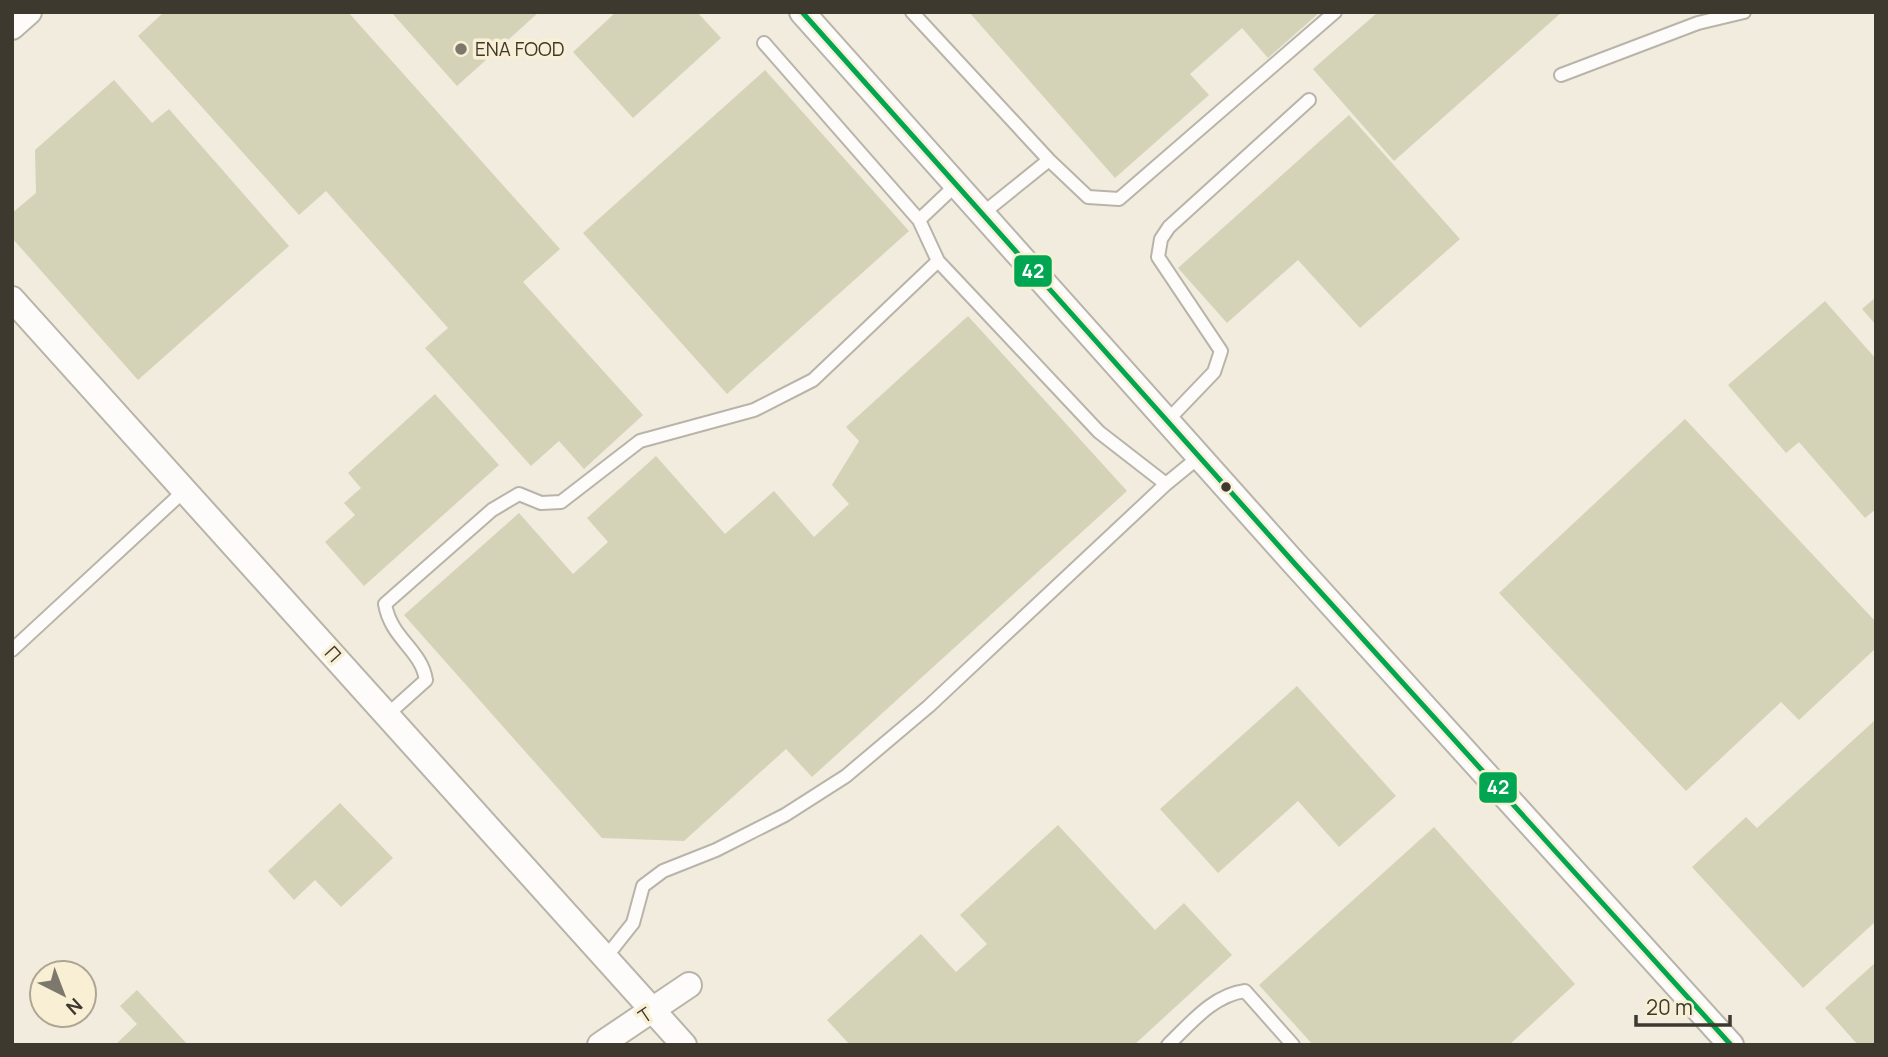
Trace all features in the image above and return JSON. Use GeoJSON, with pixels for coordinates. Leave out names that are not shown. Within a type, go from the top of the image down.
{"type":"FeatureCollection","features":[{"type":"Feature","properties":{"kind":"street"},"geometry":{"type":"LineString","coordinates":[[12,27],[29,12]]}},
{"type":"Feature","properties":{"kind":"street"},"geometry":{"type":"LineString","coordinates":[[802,12],[1199,457],[1731,1045]]}},
{"type":"Feature","properties":{"kind":"street","name":"Π"},"geometry":{"type":"LineString","coordinates":[[15,309],[185,490],[684,1045]]}},
{"type":"Feature","properties":{"kind":"street","name":"Τ"},"geometry":{"type":"LineString","coordinates":[[600,1045],[689,985]]}},
{"type":"Feature","properties":{"kind":"lane"},"geometry":{"type":"LineString","coordinates":[[912,12],[1049,160],[1088,197],[1119,199],[1335,12]]}},
{"type":"Feature","properties":{"kind":"lane"},"geometry":{"type":"LineString","coordinates":[[1561,75],[1698,23],[1744,12]]}},
{"type":"Feature","properties":{"kind":"lane"},"geometry":{"type":"LineString","coordinates":[[764,43],[919,220],[938,261],[1099,432],[1166,484]]}},
{"type":"Feature","properties":{"kind":"lane"},"geometry":{"type":"LineString","coordinates":[[1167,421],[1213,372],[1221,351],[1158,257],[1161,240],[1169,227],[1309,100]]}},
{"type":"Feature","properties":{"kind":"lane"},"geometry":{"type":"LineString","coordinates":[[982,214],[1049,160]]}},
{"type":"Feature","properties":{"kind":"lane"},"geometry":{"type":"LineString","coordinates":[[919,220],[956,185]]}},
{"type":"Feature","properties":{"kind":"lane"},"geometry":{"type":"LineString","coordinates":[[387,715],[426,680],[424,668],[388,622],[385,604],[492,510],[519,494],[541,503],[561,502],[640,441],[754,410],[813,380],[938,261]]}},
{"type":"Feature","properties":{"kind":"lane"},"geometry":{"type":"LineString","coordinates":[[606,957],[633,923],[643,886],[663,871],[716,850],[785,815],[846,776],[929,706],[1166,484],[1199,457]]}},
{"type":"Feature","properties":{"kind":"lane"},"geometry":{"type":"LineString","coordinates":[[12,650],[185,490]]}},
{"type":"Feature","properties":{"kind":"lane"},"geometry":{"type":"LineString","coordinates":[[1168,1045],[1213,1003],[1232,993],[1245,991],[1293,1045]]}},
{"type":"Feature","properties":{"kind":"building"},"geometry":{"type":"Polygon","coordinates":[[[164,12],[348,12],[560,249],[523,282],[643,415],[584,469],[559,441],[531,466],[425,348],[448,328],[326,191],[299,215],[138,36],[164,12]]]}},
{"type":"Feature","properties":{"kind":"building","name":"ENA FOOD"},"geometry":{"type":"Polygon","coordinates":[[[391,12],[539,12],[457,86],[391,12]]]}},
{"type":"Feature","properties":{"kind":"building"},"geometry":{"type":"Polygon","coordinates":[[[616,12],[697,12],[721,38],[633,118],[573,52],[616,12]]]}},
{"type":"Feature","properties":{"kind":"building"},"geometry":{"type":"Polygon","coordinates":[[[969,12],[1320,12],[1268,58],[1242,28],[1190,74],[1209,95],[1115,178],[969,12]]]}},
{"type":"Feature","properties":{"kind":"building"},"geometry":{"type":"Polygon","coordinates":[[[1378,12],[1562,12],[1394,161],[1313,69],[1378,12]]]}},
{"type":"Feature","properties":{"kind":"building"},"geometry":{"type":"Polygon","coordinates":[[[765,70],[909,231],[727,394],[583,233],[765,70]]]}},
{"type":"Feature","properties":{"kind":"building"},"geometry":{"type":"Polygon","coordinates":[[[114,80],[152,123],[169,109],[289,246],[138,380],[12,238],[12,213],[36,193],[35,150],[114,80]]]}},
{"type":"Feature","properties":{"kind":"building"},"geometry":{"type":"Polygon","coordinates":[[[1349,115],[1460,239],[1360,328],[1298,260],[1227,323],[1178,268],[1349,115]]]}},
{"type":"Feature","properties":{"kind":"building"},"geometry":{"type":"Polygon","coordinates":[[[1876,297],[1876,325],[1862,309],[1876,297]]]}},
{"type":"Feature","properties":{"kind":"building"},"geometry":{"type":"Polygon","coordinates":[[[1825,301],[1876,359],[1876,509],[1865,518],[1799,442],[1786,453],[1728,385],[1825,301]]]}},
{"type":"Feature","properties":{"kind":"building"},"geometry":{"type":"Polygon","coordinates":[[[968,316],[1127,491],[812,777],[786,749],[684,841],[602,838],[404,615],[519,513],[573,574],[608,542],[587,518],[656,456],[725,534],[774,491],[814,537],[849,504],[832,485],[859,441],[846,427],[968,316]]]}},
{"type":"Feature","properties":{"kind":"building"},"geometry":{"type":"Polygon","coordinates":[[[435,394],[499,465],[364,586],[325,542],[355,515],[344,503],[361,488],[348,473],[435,394]]]}},
{"type":"Feature","properties":{"kind":"building"},"geometry":{"type":"Polygon","coordinates":[[[1685,419],[1876,622],[1876,648],[1799,720],[1781,702],[1686,791],[1499,593],[1685,419]]]}},
{"type":"Feature","properties":{"kind":"building"},"geometry":{"type":"Polygon","coordinates":[[[1297,686],[1396,796],[1339,847],[1298,801],[1218,873],[1160,809],[1297,686]]]}},
{"type":"Feature","properties":{"kind":"building"},"geometry":{"type":"Polygon","coordinates":[[[1874,721],[1876,921],[1803,988],[1692,867],[1746,817],[1757,828],[1874,721]]]}},
{"type":"Feature","properties":{"kind":"building"},"geometry":{"type":"Polygon","coordinates":[[[340,803],[393,858],[341,907],[315,880],[294,900],[268,871],[340,803]]]}},
{"type":"Feature","properties":{"kind":"building"},"geometry":{"type":"Polygon","coordinates":[[[1058,825],[1155,930],[1184,903],[1232,955],[1134,1045],[850,1045],[827,1020],[921,934],[956,972],[987,944],[960,915],[1058,825]]]}},
{"type":"Feature","properties":{"kind":"building"},"geometry":{"type":"Polygon","coordinates":[[[1434,827],[1575,984],[1509,1045],[1313,1045],[1259,985],[1434,827]]]}},
{"type":"Feature","properties":{"kind":"building"},"geometry":{"type":"Polygon","coordinates":[[[1876,962],[1876,1045],[1858,1045],[1825,1008],[1876,962]]]}},
{"type":"Feature","properties":{"kind":"building"},"geometry":{"type":"Polygon","coordinates":[[[137,990],[188,1045],[115,1045],[137,1024],[120,1006],[137,990]]]}},
{"type":"Feature","properties":{"kind":"transit line","name":"42"},"geometry":{"type":"LineString","coordinates":[[802,12],[1295,564],[1731,1045]]}},
{"type":"Feature","properties":{"kind":"place","name":"ENA FOOD"},"geometry":{"type":"Point","coordinates":[461,49]}}]}
